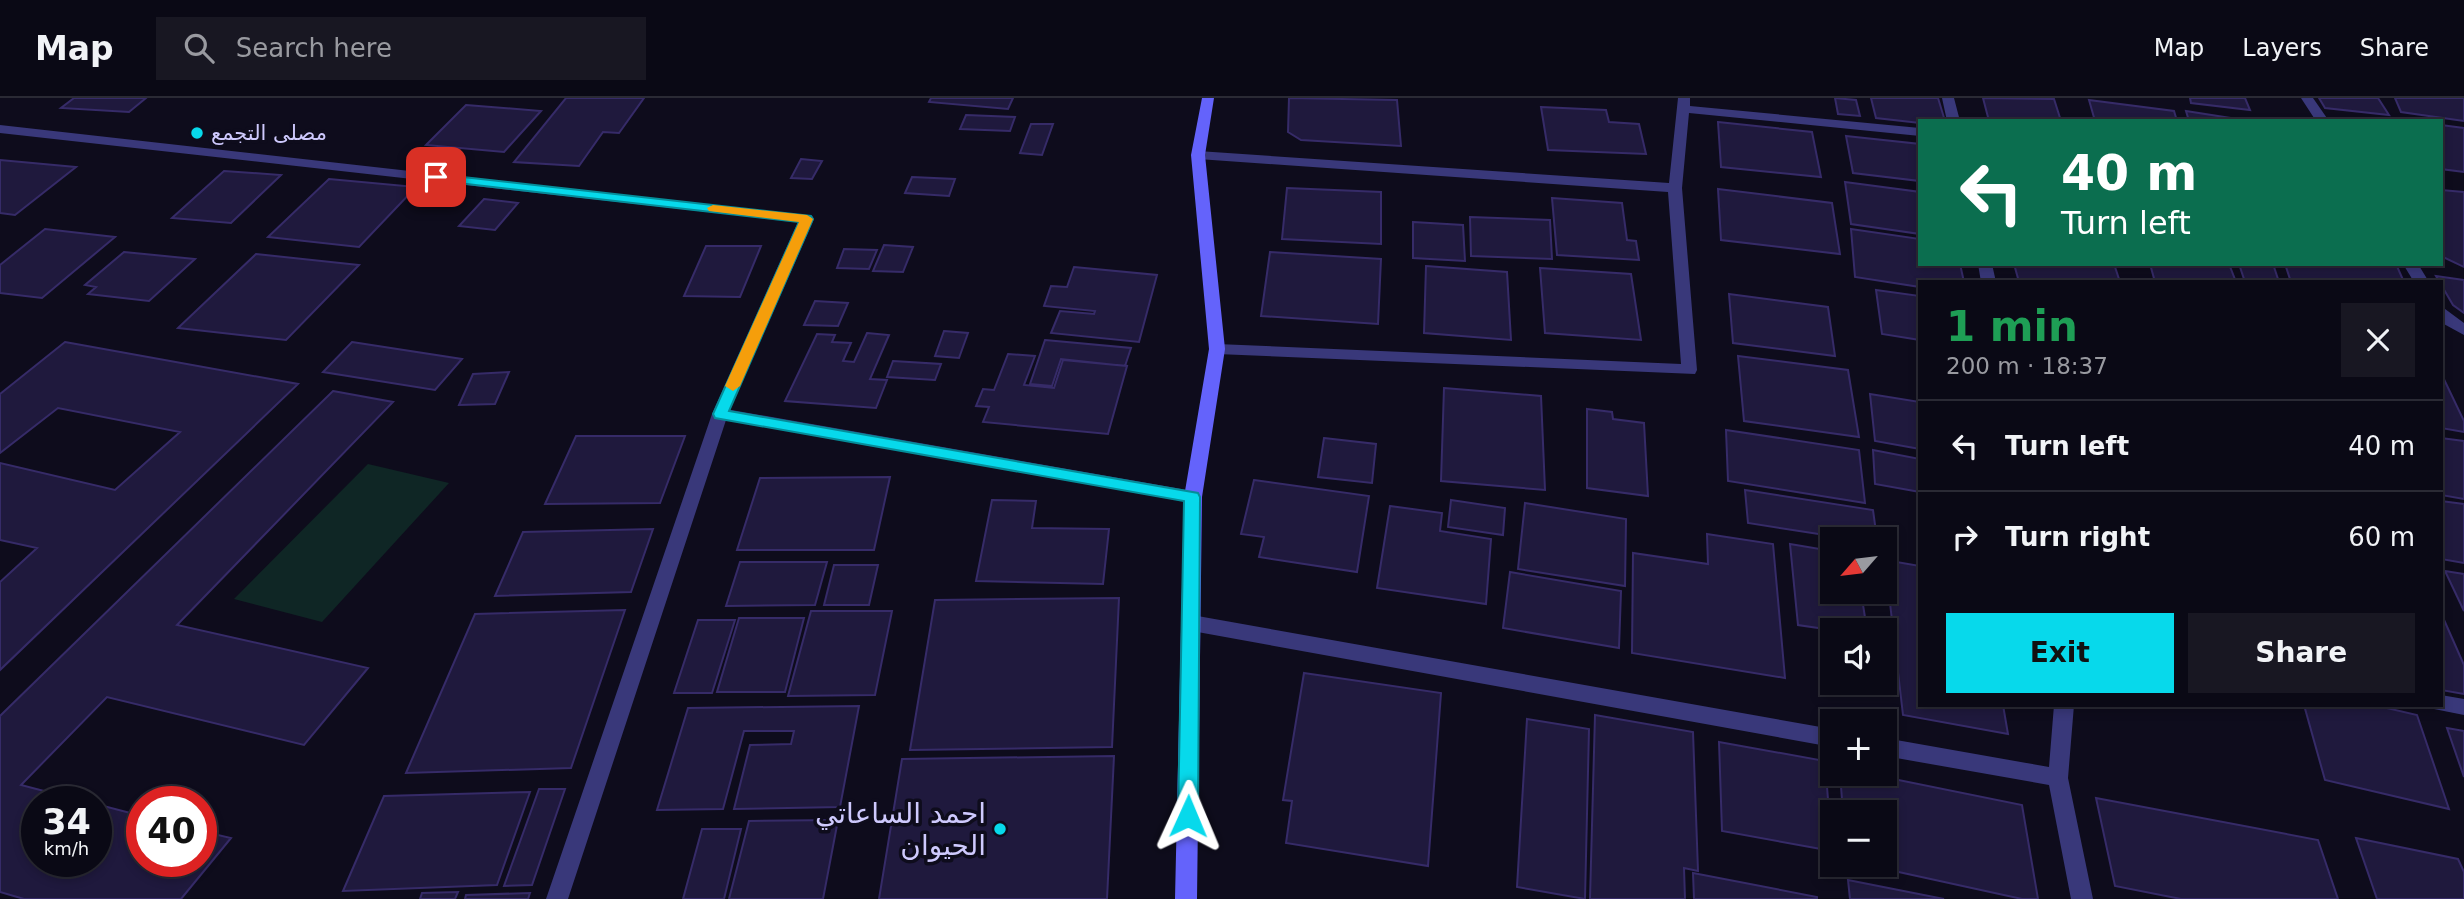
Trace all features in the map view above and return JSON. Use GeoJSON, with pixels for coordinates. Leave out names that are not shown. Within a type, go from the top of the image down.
{"type":"FeatureCollection","features":[{"type":"Feature","properties":{"kind":"street"},"geometry":{"type":"LineString","coordinates":[[1186,899],[1192,497],[1217,348],[1198,155],[1208,98]]}},
{"type":"Feature","properties":{"kind":"street"},"geometry":{"type":"LineString","coordinates":[[1948,98],[1953,119]]}},
{"type":"Feature","properties":{"kind":"street"},"geometry":{"type":"LineString","coordinates":[[2307,98],[2322,119]]}},
{"type":"Feature","properties":{"kind":"street"},"geometry":{"type":"LineString","coordinates":[[1217,348],[1689,370],[1675,188],[1684,104],[1918,132]]}},
{"type":"Feature","properties":{"kind":"street"},"geometry":{"type":"LineString","coordinates":[[0,129],[807,219],[720,414],[557,899]]}},
{"type":"Feature","properties":{"kind":"street"},"geometry":{"type":"LineString","coordinates":[[1198,155],[1675,188]]}},
{"type":"Feature","properties":{"kind":"street"},"geometry":{"type":"LineString","coordinates":[[2443,314],[2447,320],[2464,330]]}},
{"type":"Feature","properties":{"kind":"street"},"geometry":{"type":"LineString","coordinates":[[720,414],[1192,497]]}},
{"type":"Feature","properties":{"kind":"street"},"geometry":{"type":"LineString","coordinates":[[1192,623],[1820,736]]}},
{"type":"Feature","properties":{"kind":"street"},"geometry":{"type":"LineString","coordinates":[[2443,702],[2464,707]]}},
{"type":"Feature","properties":{"kind":"street"},"geometry":{"type":"LineString","coordinates":[[2064,707],[2058,778],[2082,899]]}},
{"type":"Feature","properties":{"kind":"street"},"geometry":{"type":"LineString","coordinates":[[1897,749],[2058,778]]}},
{"type":"Feature","properties":{"kind":"green space"},"geometry":{"type":"Polygon","coordinates":[[[368,464],[449,483],[322,622],[234,599],[368,464]]]}},
{"type":"Feature","properties":{"kind":"building"},"geometry":{"type":"Polygon","coordinates":[[[74,98],[146,98],[129,112],[61,108],[74,98]]]}},
{"type":"Feature","properties":{"kind":"building"},"geometry":{"type":"Polygon","coordinates":[[[566,98],[644,98],[619,133],[603,132],[579,166],[514,162],[566,98]]]}},
{"type":"Feature","properties":{"kind":"building"},"geometry":{"type":"Polygon","coordinates":[[[931,98],[1013,98],[1008,109],[929,102],[931,98]]]}},
{"type":"Feature","properties":{"kind":"building"},"geometry":{"type":"Polygon","coordinates":[[[1289,98],[1397,100],[1401,146],[1301,140],[1288,132],[1289,98]]]}},
{"type":"Feature","properties":{"kind":"building"},"geometry":{"type":"Polygon","coordinates":[[[1835,98],[1856,100],[1860,116],[1838,114],[1835,98]]]}},
{"type":"Feature","properties":{"kind":"building"},"geometry":{"type":"Polygon","coordinates":[[[1871,98],[1938,98],[1944,119],[1918,119],[1918,123],[1876,118],[1871,98]]]}},
{"type":"Feature","properties":{"kind":"building"},"geometry":{"type":"Polygon","coordinates":[[[1983,98],[2054,99],[2060,119],[1988,119],[1983,98]]]}},
{"type":"Feature","properties":{"kind":"building"},"geometry":{"type":"Polygon","coordinates":[[[2190,98],[2245,98],[2250,110],[2191,103],[2190,98]]]}},
{"type":"Feature","properties":{"kind":"building"},"geometry":{"type":"Polygon","coordinates":[[[2319,98],[2378,98],[2389,115],[2325,108],[2319,98]]]}},
{"type":"Feature","properties":{"kind":"building"},"geometry":{"type":"Polygon","coordinates":[[[2395,98],[2464,98],[2464,121],[2401,112],[2395,98]]]}},
{"type":"Feature","properties":{"kind":"building"},"geometry":{"type":"Polygon","coordinates":[[[2089,100],[2174,111],[2176,119],[2094,119],[2089,100]]]}},
{"type":"Feature","properties":{"kind":"building"},"geometry":{"type":"Polygon","coordinates":[[[466,105],[541,111],[504,152],[426,145],[466,105]]]}},
{"type":"Feature","properties":{"kind":"building"},"geometry":{"type":"Polygon","coordinates":[[[1541,107],[1606,110],[1609,122],[1639,124],[1646,154],[1548,150],[1541,107]]]}},
{"type":"Feature","properties":{"kind":"building"},"geometry":{"type":"Polygon","coordinates":[[[2186,111],[2237,119],[2188,119],[2186,111]]]}},
{"type":"Feature","properties":{"kind":"building"},"geometry":{"type":"Polygon","coordinates":[[[966,115],[1015,117],[1010,131],[960,129],[966,115]]]}},
{"type":"Feature","properties":{"kind":"building"},"geometry":{"type":"Polygon","coordinates":[[[1718,122],[1812,132],[1821,177],[1721,167],[1718,122]]]}},
{"type":"Feature","properties":{"kind":"building"},"geometry":{"type":"Polygon","coordinates":[[[1031,124],[1053,124],[1042,155],[1020,153],[1031,124]]]}},
{"type":"Feature","properties":{"kind":"building"},"geometry":{"type":"Polygon","coordinates":[[[2443,125],[2464,128],[2464,172],[2443,169],[2443,125]]]}},
{"type":"Feature","properties":{"kind":"building"},"geometry":{"type":"Polygon","coordinates":[[[1846,136],[1918,144],[1918,181],[1853,173],[1846,136]]]}},
{"type":"Feature","properties":{"kind":"building"},"geometry":{"type":"Polygon","coordinates":[[[801,159],[822,161],[812,179],[791,178],[801,159]]]}},
{"type":"Feature","properties":{"kind":"building"},"geometry":{"type":"Polygon","coordinates":[[[0,160],[76,167],[15,215],[0,213],[0,160]]]}},
{"type":"Feature","properties":{"kind":"building"},"geometry":{"type":"Polygon","coordinates":[[[224,171],[281,175],[231,223],[172,218],[224,171]]]}},
{"type":"Feature","properties":{"kind":"building"},"geometry":{"type":"Polygon","coordinates":[[[912,177],[955,179],[949,196],[905,193],[912,177]]]}},
{"type":"Feature","properties":{"kind":"building"},"geometry":{"type":"Polygon","coordinates":[[[329,179],[416,187],[359,247],[268,237],[329,179]]]}},
{"type":"Feature","properties":{"kind":"building"},"geometry":{"type":"Polygon","coordinates":[[[1845,182],[1918,192],[1918,234],[1851,224],[1845,182]]]}},
{"type":"Feature","properties":{"kind":"building"},"geometry":{"type":"Polygon","coordinates":[[[1287,188],[1381,192],[1381,244],[1282,239],[1287,188]]]}},
{"type":"Feature","properties":{"kind":"building"},"geometry":{"type":"Polygon","coordinates":[[[1718,189],[1832,203],[1840,254],[1721,240],[1718,189]]]}},
{"type":"Feature","properties":{"kind":"building"},"geometry":{"type":"Polygon","coordinates":[[[2443,190],[2464,192],[2464,267],[2443,257],[2443,190]]]}},
{"type":"Feature","properties":{"kind":"building"},"geometry":{"type":"Polygon","coordinates":[[[1552,198],[1622,203],[1627,240],[1636,241],[1639,260],[1557,255],[1552,198]]]}},
{"type":"Feature","properties":{"kind":"building"},"geometry":{"type":"Polygon","coordinates":[[[484,199],[518,203],[495,230],[459,226],[484,199]]]}},
{"type":"Feature","properties":{"kind":"building"},"geometry":{"type":"Polygon","coordinates":[[[1470,217],[1550,220],[1552,259],[1471,256],[1470,217]]]}},
{"type":"Feature","properties":{"kind":"building"},"geometry":{"type":"Polygon","coordinates":[[[1413,222],[1463,225],[1465,261],[1413,258],[1413,222]]]}},
{"type":"Feature","properties":{"kind":"building"},"geometry":{"type":"Polygon","coordinates":[[[45,229],[115,237],[42,298],[0,293],[0,265],[45,229]]]}},
{"type":"Feature","properties":{"kind":"building"},"geometry":{"type":"Polygon","coordinates":[[[1851,229],[1918,239],[1918,266],[1960,266],[1964,280],[1918,280],[1918,287],[1855,277],[1851,229]]]}},
{"type":"Feature","properties":{"kind":"building"},"geometry":{"type":"Polygon","coordinates":[[[884,245],[913,247],[903,272],[873,271],[884,245]]]}},
{"type":"Feature","properties":{"kind":"building"},"geometry":{"type":"Polygon","coordinates":[[[706,246],[761,246],[740,297],[684,296],[706,246]]]}},
{"type":"Feature","properties":{"kind":"building"},"geometry":{"type":"Polygon","coordinates":[[[844,249],[877,250],[869,269],[837,268],[844,249]]]}},
{"type":"Feature","properties":{"kind":"building"},"geometry":{"type":"Polygon","coordinates":[[[124,252],[195,259],[149,301],[88,294],[96,287],[85,285],[124,252]]]}},
{"type":"Feature","properties":{"kind":"building"},"geometry":{"type":"Polygon","coordinates":[[[1270,252],[1381,259],[1378,324],[1261,316],[1270,252]]]}},
{"type":"Feature","properties":{"kind":"building"},"geometry":{"type":"Polygon","coordinates":[[[256,254],[359,265],[286,340],[178,328],[256,254]]]}},
{"type":"Feature","properties":{"kind":"building"},"geometry":{"type":"Polygon","coordinates":[[[1426,266],[1507,272],[1511,340],[1424,333],[1426,266]]]}},
{"type":"Feature","properties":{"kind":"building"},"geometry":{"type":"Polygon","coordinates":[[[2015,266],[2115,266],[2119,280],[2018,280],[2015,266]]]}},
{"type":"Feature","properties":{"kind":"building"},"geometry":{"type":"Polygon","coordinates":[[[2151,266],[2230,266],[2235,280],[2154,280],[2151,266]]]}},
{"type":"Feature","properties":{"kind":"building"},"geometry":{"type":"Polygon","coordinates":[[[2240,266],[2274,266],[2278,280],[2244,280],[2240,266]]]}},
{"type":"Feature","properties":{"kind":"building"},"geometry":{"type":"Polygon","coordinates":[[[2286,266],[2397,266],[2403,280],[2290,280],[2286,266]]]}},
{"type":"Feature","properties":{"kind":"building"},"geometry":{"type":"Polygon","coordinates":[[[1074,267],[1157,275],[1139,342],[1051,333],[1060,311],[1094,314],[1095,311],[1044,306],[1051,286],[1067,287],[1074,267]]]}},
{"type":"Feature","properties":{"kind":"building"},"geometry":{"type":"Polygon","coordinates":[[[1540,268],[1631,274],[1641,340],[1545,333],[1540,268]]]}},
{"type":"Feature","properties":{"kind":"building"},"geometry":{"type":"Polygon","coordinates":[[[2436,276],[2464,280],[2464,313],[2453,305],[2443,288],[2443,280],[2438,280],[2436,276]]]}},
{"type":"Feature","properties":{"kind":"building"},"geometry":{"type":"Polygon","coordinates":[[[1876,290],[1918,296],[1918,340],[1882,334],[1876,290]]]}},
{"type":"Feature","properties":{"kind":"building"},"geometry":{"type":"Polygon","coordinates":[[[1729,294],[1828,307],[1835,356],[1733,343],[1729,294]]]}},
{"type":"Feature","properties":{"kind":"building"},"geometry":{"type":"Polygon","coordinates":[[[815,301],[848,303],[838,326],[804,325],[815,301]]]}},
{"type":"Feature","properties":{"kind":"building"},"geometry":{"type":"Polygon","coordinates":[[[944,331],[968,333],[959,358],[935,356],[944,331]]]}},
{"type":"Feature","properties":{"kind":"building"},"geometry":{"type":"Polygon","coordinates":[[[867,333],[889,335],[870,379],[887,380],[876,408],[785,401],[817,334],[835,335],[832,342],[851,343],[843,361],[854,362],[867,333]]]}},
{"type":"Feature","properties":{"kind":"building"},"geometry":{"type":"Polygon","coordinates":[[[1045,340],[1131,348],[1125,366],[1061,359],[1052,386],[1030,384],[1045,340]]]}},
{"type":"Feature","properties":{"kind":"building"},"geometry":{"type":"Polygon","coordinates":[[[65,342],[298,384],[0,670],[0,582],[37,548],[0,540],[0,463],[115,490],[180,432],[58,408],[0,453],[0,394],[65,342]]]}},
{"type":"Feature","properties":{"kind":"building"},"geometry":{"type":"Polygon","coordinates":[[[352,342],[462,359],[435,390],[323,372],[352,342]]]}},
{"type":"Feature","properties":{"kind":"building"},"geometry":{"type":"Polygon","coordinates":[[[1008,354],[1035,356],[1024,385],[1054,388],[1063,360],[1127,366],[1108,434],[983,422],[989,407],[976,406],[983,389],[994,390],[1008,354]]]}},
{"type":"Feature","properties":{"kind":"building"},"geometry":{"type":"Polygon","coordinates":[[[1738,356],[1848,370],[1859,437],[1744,421],[1738,356]]]}},
{"type":"Feature","properties":{"kind":"building"},"geometry":{"type":"Polygon","coordinates":[[[893,361],[941,364],[935,380],[887,377],[893,361]]]}},
{"type":"Feature","properties":{"kind":"building"},"geometry":{"type":"Polygon","coordinates":[[[509,372],[495,404],[459,405],[473,374],[509,372]]]}},
{"type":"Feature","properties":{"kind":"building"},"geometry":{"type":"Polygon","coordinates":[[[2443,377],[2464,421],[2464,432],[2443,428],[2443,377]]]}},
{"type":"Feature","properties":{"kind":"building"},"geometry":{"type":"Polygon","coordinates":[[[1444,388],[1541,396],[1545,490],[1441,481],[1444,388]]]}},
{"type":"Feature","properties":{"kind":"building"},"geometry":{"type":"Polygon","coordinates":[[[333,391],[393,402],[177,625],[368,668],[304,745],[107,697],[21,785],[25,786],[21,786],[21,877],[112,877],[112,808],[126,812],[126,877],[199,877],[181,899],[24,899],[0,892],[0,716],[333,391]]]}},
{"type":"Feature","properties":{"kind":"building"},"geometry":{"type":"Polygon","coordinates":[[[1870,394],[1918,402],[1918,449],[1875,441],[1870,394]]]}},
{"type":"Feature","properties":{"kind":"building"},"geometry":{"type":"Polygon","coordinates":[[[1587,409],[1612,412],[1613,419],[1644,423],[1648,496],[1587,488],[1587,409]]]}},
{"type":"Feature","properties":{"kind":"building"},"geometry":{"type":"Polygon","coordinates":[[[1726,430],[1859,450],[1865,503],[1728,481],[1726,430]]]}},
{"type":"Feature","properties":{"kind":"building"},"geometry":{"type":"Polygon","coordinates":[[[576,436],[685,436],[660,503],[545,504],[576,436]]]}},
{"type":"Feature","properties":{"kind":"building"},"geometry":{"type":"Polygon","coordinates":[[[1324,438],[1376,444],[1372,483],[1318,477],[1324,438]]]}},
{"type":"Feature","properties":{"kind":"building"},"geometry":{"type":"Polygon","coordinates":[[[2443,438],[2464,441],[2464,499],[2443,495],[2443,438]]]}},
{"type":"Feature","properties":{"kind":"building"},"geometry":{"type":"Polygon","coordinates":[[[1873,450],[1918,459],[1918,492],[1875,484],[1873,450]]]}},
{"type":"Feature","properties":{"kind":"building"},"geometry":{"type":"Polygon","coordinates":[[[890,477],[874,550],[737,550],[760,478],[890,477]]]}},
{"type":"Feature","properties":{"kind":"building"},"geometry":{"type":"Polygon","coordinates":[[[1254,480],[1369,496],[1357,572],[1259,557],[1264,537],[1241,534],[1254,480]]]}},
{"type":"Feature","properties":{"kind":"building"},"geometry":{"type":"Polygon","coordinates":[[[1745,490],[1873,510],[1875,527],[1820,527],[1820,534],[1748,523],[1745,490]]]}},
{"type":"Feature","properties":{"kind":"building"},"geometry":{"type":"Polygon","coordinates":[[[992,500],[1036,501],[1032,528],[1109,529],[1103,584],[976,581],[992,500]]]}},
{"type":"Feature","properties":{"kind":"building"},"geometry":{"type":"Polygon","coordinates":[[[1451,500],[1505,508],[1503,535],[1448,527],[1451,500]]]}},
{"type":"Feature","properties":{"kind":"building"},"geometry":{"type":"Polygon","coordinates":[[[2443,501],[2464,504],[2464,563],[2443,559],[2443,501]]]}},
{"type":"Feature","properties":{"kind":"building"},"geometry":{"type":"Polygon","coordinates":[[[1525,503],[1626,519],[1625,586],[1518,569],[1525,503]]]}},
{"type":"Feature","properties":{"kind":"building"},"geometry":{"type":"Polygon","coordinates":[[[1390,506],[1442,513],[1440,531],[1491,539],[1486,604],[1377,588],[1390,506]]]}},
{"type":"Feature","properties":{"kind":"building"},"geometry":{"type":"Polygon","coordinates":[[[653,529],[631,592],[495,596],[523,532],[653,529]]]}},
{"type":"Feature","properties":{"kind":"building"},"geometry":{"type":"Polygon","coordinates":[[[1707,534],[1773,544],[1785,678],[1632,653],[1633,553],[1708,564],[1707,534]]]}},
{"type":"Feature","properties":{"kind":"building"},"geometry":{"type":"Polygon","coordinates":[[[1790,544],[1820,549],[1820,604],[1863,604],[1865,618],[1820,618],[1820,628],[1798,625],[1790,544]]]}},
{"type":"Feature","properties":{"kind":"building"},"geometry":{"type":"Polygon","coordinates":[[[740,562],[827,562],[815,605],[726,606],[740,562]]]}},
{"type":"Feature","properties":{"kind":"building"},"geometry":{"type":"Polygon","coordinates":[[[1897,562],[1918,566],[1918,707],[2003,707],[2008,734],[1903,715],[1897,663],[1897,618],[1892,618],[1890,604],[1897,604],[1897,562]]]}},
{"type":"Feature","properties":{"kind":"building"},"geometry":{"type":"Polygon","coordinates":[[[834,565],[878,565],[869,605],[824,605],[834,565]]]}},
{"type":"Feature","properties":{"kind":"building"},"geometry":{"type":"Polygon","coordinates":[[[2445,571],[2464,574],[2464,611],[2445,571]]]}},
{"type":"Feature","properties":{"kind":"building"},"geometry":{"type":"Polygon","coordinates":[[[1510,572],[1621,591],[1619,648],[1503,628],[1510,572]]]}},
{"type":"Feature","properties":{"kind":"building"},"geometry":{"type":"Polygon","coordinates":[[[1119,598],[1112,747],[910,750],[935,600],[1119,598]]]}},
{"type":"Feature","properties":{"kind":"building"},"geometry":{"type":"Polygon","coordinates":[[[625,610],[571,768],[406,773],[475,614],[625,610]]]}},
{"type":"Feature","properties":{"kind":"building"},"geometry":{"type":"Polygon","coordinates":[[[811,611],[892,611],[875,695],[788,696],[811,611]]]}},
{"type":"Feature","properties":{"kind":"building"},"geometry":{"type":"Polygon","coordinates":[[[739,618],[804,618],[785,692],[717,692],[739,618]]]}},
{"type":"Feature","properties":{"kind":"building"},"geometry":{"type":"Polygon","coordinates":[[[2443,618],[2464,665],[2464,694],[2443,690],[2443,618]]]}},
{"type":"Feature","properties":{"kind":"building"},"geometry":{"type":"Polygon","coordinates":[[[698,620],[735,620],[712,693],[674,693],[698,620]]]}},
{"type":"Feature","properties":{"kind":"building"},"geometry":{"type":"Polygon","coordinates":[[[1304,673],[1441,693],[1428,866],[1286,843],[1292,801],[1283,800],[1304,673]]]}},
{"type":"Feature","properties":{"kind":"building"},"geometry":{"type":"Polygon","coordinates":[[[859,706],[840,807],[734,809],[750,745],[791,744],[794,731],[744,731],[723,809],[657,810],[688,708],[859,706]]]}},
{"type":"Feature","properties":{"kind":"building"},"geometry":{"type":"Polygon","coordinates":[[[2305,707],[2383,707],[2417,715],[2449,809],[2325,780],[2305,707]]]}},
{"type":"Feature","properties":{"kind":"building"},"geometry":{"type":"Polygon","coordinates":[[[1595,715],[1693,732],[1698,871],[1684,868],[1685,899],[1590,899],[1595,715]]]}},
{"type":"Feature","properties":{"kind":"building"},"geometry":{"type":"Polygon","coordinates":[[[1527,719],[1589,729],[1585,899],[1517,887],[1527,719]]]}},
{"type":"Feature","properties":{"kind":"building"},"geometry":{"type":"Polygon","coordinates":[[[2447,728],[2464,731],[2464,777],[2447,728]]]}},
{"type":"Feature","properties":{"kind":"building"},"geometry":{"type":"Polygon","coordinates":[[[1719,742],[1820,760],[1820,786],[1827,786],[1828,800],[1820,800],[1820,849],[1722,831],[1719,742]]]}},
{"type":"Feature","properties":{"kind":"building","name":"احمد الساعاتي الحيوان"},"geometry":{"type":"Polygon","coordinates":[[[1114,756],[1107,899],[879,899],[902,759],[1114,756]]]}},
{"type":"Feature","properties":{"kind":"building"},"geometry":{"type":"Polygon","coordinates":[[[1897,780],[2022,805],[2038,899],[2022,899],[1897,872],[1897,800],[1842,800],[1841,786],[1897,786],[1897,780]]]}},
{"type":"Feature","properties":{"kind":"building"},"geometry":{"type":"Polygon","coordinates":[[[539,789],[565,789],[532,885],[504,886],[539,789]]]}},
{"type":"Feature","properties":{"kind":"building"},"geometry":{"type":"Polygon","coordinates":[[[530,792],[497,885],[343,891],[384,796],[530,792]]]}},
{"type":"Feature","properties":{"kind":"building"},"geometry":{"type":"Polygon","coordinates":[[[2096,798],[2318,840],[2338,899],[2181,899],[2115,886],[2096,798]]]}},
{"type":"Feature","properties":{"kind":"building"},"geometry":{"type":"Polygon","coordinates":[[[838,820],[823,899],[729,899],[749,821],[838,820]]]}},
{"type":"Feature","properties":{"kind":"building"},"geometry":{"type":"Polygon","coordinates":[[[702,829],[741,829],[724,899],[683,899],[702,829]]]}},
{"type":"Feature","properties":{"kind":"building"},"geometry":{"type":"Polygon","coordinates":[[[217,835],[231,838],[217,855],[217,835]]]}},
{"type":"Feature","properties":{"kind":"building"},"geometry":{"type":"Polygon","coordinates":[[[2356,838],[2458,859],[2464,872],[2464,899],[2377,899],[2356,838]]]}},
{"type":"Feature","properties":{"kind":"building"},"geometry":{"type":"Polygon","coordinates":[[[1693,873],[1817,897],[1817,899],[1694,899],[1693,873]]]}},
{"type":"Feature","properties":{"kind":"building"},"geometry":{"type":"Polygon","coordinates":[[[1848,880],[1944,899],[1850,899],[1848,880]]]}},
{"type":"Feature","properties":{"kind":"building"},"geometry":{"type":"Polygon","coordinates":[[[458,892],[455,899],[420,899],[422,893],[458,892]]]}},
{"type":"Feature","properties":{"kind":"building"},"geometry":{"type":"Polygon","coordinates":[[[530,893],[528,899],[465,899],[466,895],[530,893]]]}},
{"type":"Feature","properties":{"kind":"slow traffic"},"geometry":{"type":"LineString","coordinates":[[713,208],[807,219],[733,386]]}},
{"type":"Feature","properties":{"kind":"place","name":"مصلى التجمع"},"geometry":{"type":"Point","coordinates":[197,133]}},
{"type":"Feature","properties":{"kind":"place","name":"احمد الساعاتي الحيوان"},"geometry":{"type":"Point","coordinates":[1000,829]}},
{"type":"Feature","properties":{"kind":"route"},"geometry":{"type":"LineString","coordinates":[[436,177],[807,219],[720,414],[1192,497],[1188,816]]}}]}
